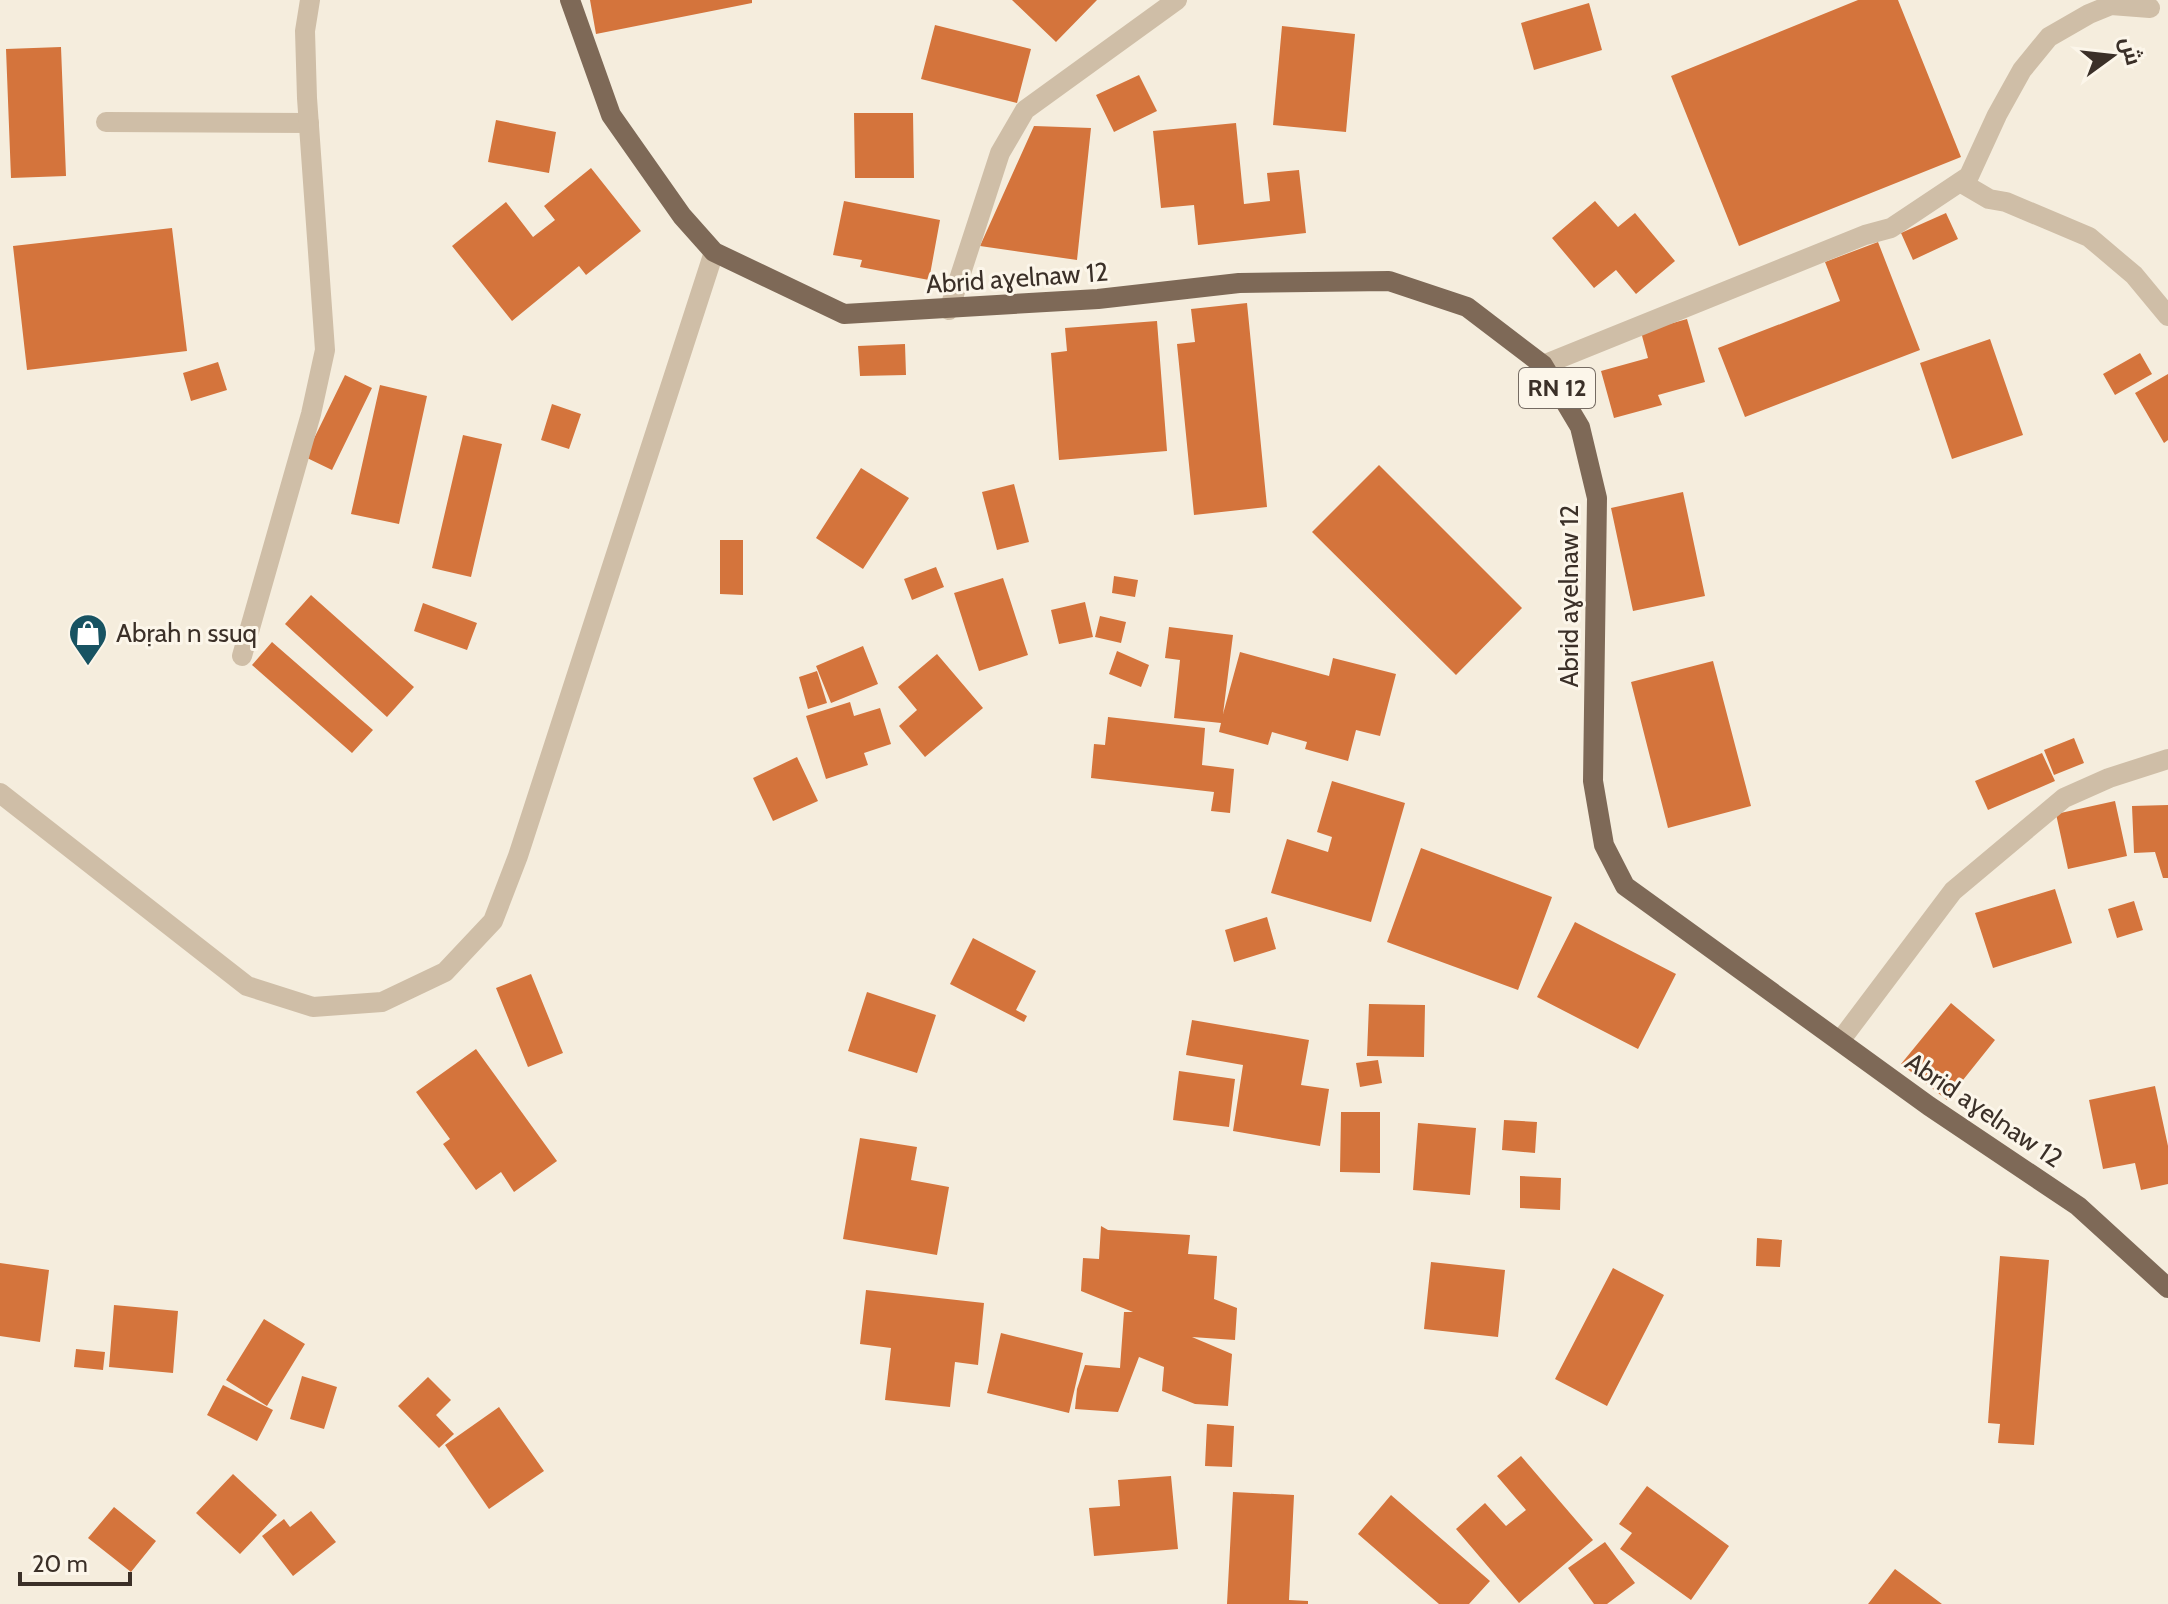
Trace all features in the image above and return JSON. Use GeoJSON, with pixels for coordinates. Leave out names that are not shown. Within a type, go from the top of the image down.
{"type":"FeatureCollection","features":[{"type":"Feature","properties":{"kind":"main road","name":"Abrid aɣelnaw 12"},"geometry":{"type":"LineString","coordinates":[[570,0],[611,115],[682,216],[714,252],[844,314],[1098,299],[1239,283],[1389,281],[1467,307],[1543,365],[1580,427],[1597,498],[1593,781],[1604,845],[1625,886],[1929,1106],[2078,1206],[2168,1288]]}},
{"type":"Feature","properties":{"kind":"street"},"geometry":{"type":"LineString","coordinates":[[242,656],[311,414],[325,350],[305,31],[310,0]]}},
{"type":"Feature","properties":{"kind":"street"},"geometry":{"type":"LineString","coordinates":[[949,310],[1000,153],[1025,110],[1177,0]]}},
{"type":"Feature","properties":{"kind":"street"},"geometry":{"type":"LineString","coordinates":[[1543,365],[1865,235],[1891,228],[1969,176],[2022,70],[2049,37],[2111,5],[2150,8]]}},
{"type":"Feature","properties":{"kind":"street"},"geometry":{"type":"LineString","coordinates":[[106,122],[309,123]]}},
{"type":"Feature","properties":{"kind":"street"},"geometry":{"type":"LineString","coordinates":[[1960,182],[1989,199],[2006,202],[2089,237],[2134,275],[2168,316]]}},
{"type":"Feature","properties":{"kind":"street"},"geometry":{"type":"LineString","coordinates":[[0,793],[247,986],[313,1007],[382,1002],[445,972],[493,921],[518,856],[714,252]]}},
{"type":"Feature","properties":{"kind":"street"},"geometry":{"type":"LineString","coordinates":[[1840,1041],[1953,891],[2064,798],[2109,778],[2168,759]]}},
{"type":"Feature","properties":{"kind":"building"},"geometry":{"type":"Polygon","coordinates":[[[590,0],[752,0],[752,3],[596,34],[590,0]]]}},
{"type":"Feature","properties":{"kind":"building"},"geometry":{"type":"Polygon","coordinates":[[[1012,0],[1097,0],[1056,42],[1012,0]]]}},
{"type":"Feature","properties":{"kind":"building"},"geometry":{"type":"Polygon","coordinates":[[[1858,0],[1898,0],[1961,157],[1739,246],[1671,76],[1858,0]]]}},
{"type":"Feature","properties":{"kind":"building"},"geometry":{"type":"Polygon","coordinates":[[[1589,3],[1602,50],[1534,70],[1521,23],[1589,3]]]}},
{"type":"Feature","properties":{"kind":"building"},"geometry":{"type":"Polygon","coordinates":[[[935,25],[1031,49],[1017,103],[921,79],[935,25]]]}},
{"type":"Feature","properties":{"kind":"building"},"geometry":{"type":"Polygon","coordinates":[[[1282,26],[1355,34],[1346,132],[1273,125],[1282,26]]]}},
{"type":"Feature","properties":{"kind":"building"},"geometry":{"type":"Polygon","coordinates":[[[61,47],[66,176],[11,178],[6,49],[61,47]]]}},
{"type":"Feature","properties":{"kind":"building"},"geometry":{"type":"Polygon","coordinates":[[[1139,75],[1157,111],[1114,132],[1096,95],[1139,75]]]}},
{"type":"Feature","properties":{"kind":"building"},"geometry":{"type":"Polygon","coordinates":[[[854,113],[913,113],[914,178],[855,178],[854,113]]]}},
{"type":"Feature","properties":{"kind":"building"},"geometry":{"type":"Polygon","coordinates":[[[496,120],[556,132],[549,173],[488,162],[496,120]]]}},
{"type":"Feature","properties":{"kind":"building"},"geometry":{"type":"Polygon","coordinates":[[[1236,123],[1244,204],[1270,201],[1267,173],[1299,170],[1306,233],[1198,245],[1194,205],[1161,208],[1153,131],[1236,123]]]}},
{"type":"Feature","properties":{"kind":"building"},"geometry":{"type":"Polygon","coordinates":[[[1034,126],[1091,128],[1077,260],[980,246],[1034,126]]]}},
{"type":"Feature","properties":{"kind":"building"},"geometry":{"type":"Polygon","coordinates":[[[591,168],[641,231],[586,275],[579,266],[512,321],[452,246],[506,202],[533,237],[555,220],[544,206],[591,168]]]}},
{"type":"Feature","properties":{"kind":"building"},"geometry":{"type":"Polygon","coordinates":[[[844,201],[940,220],[929,280],[860,267],[862,260],[833,255],[844,201]]]}},
{"type":"Feature","properties":{"kind":"building"},"geometry":{"type":"Polygon","coordinates":[[[1595,201],[1618,227],[1635,213],[1675,261],[1636,294],[1616,270],[1594,288],[1552,238],[1595,201]]]}},
{"type":"Feature","properties":{"kind":"building"},"geometry":{"type":"Polygon","coordinates":[[[1946,213],[1958,239],[1913,260],[1901,233],[1946,213]]]}},
{"type":"Feature","properties":{"kind":"building"},"geometry":{"type":"Polygon","coordinates":[[[172,228],[187,351],[27,370],[13,246],[172,228]]]}},
{"type":"Feature","properties":{"kind":"building"},"geometry":{"type":"Polygon","coordinates":[[[1878,242],[1920,350],[1745,417],[1718,348],[1840,301],[1825,262],[1878,242]]]}},
{"type":"Feature","properties":{"kind":"building"},"geometry":{"type":"Polygon","coordinates":[[[1247,303],[1267,507],[1194,515],[1177,344],[1195,342],[1191,309],[1247,303]]]}},
{"type":"Feature","properties":{"kind":"building"},"geometry":{"type":"Polygon","coordinates":[[[1687,319],[1705,382],[1658,395],[1662,405],[1614,418],[1601,371],[1648,358],[1641,332],[1687,319]]]}},
{"type":"Feature","properties":{"kind":"building"},"geometry":{"type":"Polygon","coordinates":[[[1157,321],[1167,451],[1059,460],[1051,353],[1067,351],[1065,328],[1157,321]]]}},
{"type":"Feature","properties":{"kind":"building"},"geometry":{"type":"Polygon","coordinates":[[[1990,339],[2023,435],[1952,459],[1920,363],[1990,339]]]}},
{"type":"Feature","properties":{"kind":"building"},"geometry":{"type":"Polygon","coordinates":[[[905,344],[906,375],[860,376],[858,346],[905,344]]]}},
{"type":"Feature","properties":{"kind":"building"},"geometry":{"type":"Polygon","coordinates":[[[2140,353],[2152,374],[2115,395],[2103,374],[2140,353]]]}},
{"type":"Feature","properties":{"kind":"building"},"geometry":{"type":"Polygon","coordinates":[[[218,362],[227,390],[191,401],[183,373],[218,362]]]}},
{"type":"Feature","properties":{"kind":"building"},"geometry":{"type":"Polygon","coordinates":[[[2168,374],[2168,440],[2164,443],[2135,393],[2168,374]]]}},
{"type":"Feature","properties":{"kind":"building"},"geometry":{"type":"Polygon","coordinates":[[[345,375],[372,388],[332,470],[305,457],[345,375]]]}},
{"type":"Feature","properties":{"kind":"building"},"geometry":{"type":"Polygon","coordinates":[[[380,385],[427,396],[399,524],[351,514],[380,385]]]}},
{"type":"Feature","properties":{"kind":"building"},"geometry":{"type":"Polygon","coordinates":[[[552,404],[581,414],[569,449],[541,440],[552,404]]]}},
{"type":"Feature","properties":{"kind":"building"},"geometry":{"type":"Polygon","coordinates":[[[463,435],[502,444],[471,577],[432,568],[463,435]]]}},
{"type":"Feature","properties":{"kind":"building"},"geometry":{"type":"Polygon","coordinates":[[[1379,465],[1522,608],[1456,675],[1312,532],[1379,465]]]}},
{"type":"Feature","properties":{"kind":"building"},"geometry":{"type":"Polygon","coordinates":[[[861,468],[909,498],[863,569],[816,538],[861,468]]]}},
{"type":"Feature","properties":{"kind":"building"},"geometry":{"type":"Polygon","coordinates":[[[1014,484],[1029,542],[997,550],[982,492],[1014,484]]]}},
{"type":"Feature","properties":{"kind":"building"},"geometry":{"type":"Polygon","coordinates":[[[1683,492],[1705,596],[1633,611],[1611,508],[1683,492]]]}},
{"type":"Feature","properties":{"kind":"building"},"geometry":{"type":"Polygon","coordinates":[[[720,540],[743,540],[743,595],[720,594],[720,540]]]}},
{"type":"Feature","properties":{"kind":"building"},"geometry":{"type":"Polygon","coordinates":[[[936,567],[944,587],[912,600],[904,579],[936,567]]]}},
{"type":"Feature","properties":{"kind":"building"},"geometry":{"type":"Polygon","coordinates":[[[1114,576],[1138,580],[1135,597],[1112,593],[1114,576]]]}},
{"type":"Feature","properties":{"kind":"building"},"geometry":{"type":"Polygon","coordinates":[[[1003,578],[1028,655],[979,671],[954,593],[1003,578]]]}},
{"type":"Feature","properties":{"kind":"building"},"geometry":{"type":"Polygon","coordinates":[[[311,595],[414,687],[387,717],[285,624],[311,595]]]}},
{"type":"Feature","properties":{"kind":"building"},"geometry":{"type":"Polygon","coordinates":[[[1085,602],[1093,637],[1059,644],[1051,610],[1085,602]]]}},
{"type":"Feature","properties":{"kind":"building"},"geometry":{"type":"Polygon","coordinates":[[[423,603],[477,623],[467,650],[414,631],[423,603]]]}},
{"type":"Feature","properties":{"kind":"building"},"geometry":{"type":"Polygon","coordinates":[[[1100,616],[1126,622],[1121,643],[1095,637],[1100,616]]]}},
{"type":"Feature","properties":{"kind":"building"},"geometry":{"type":"Polygon","coordinates":[[[1169,627],[1233,635],[1223,714],[1240,652],[1329,676],[1333,658],[1396,674],[1380,736],[1356,730],[1348,761],[1305,749],[1307,742],[1272,732],[1268,745],[1219,732],[1221,723],[1174,718],[1180,660],[1165,658],[1169,627]]]}},
{"type":"Feature","properties":{"kind":"building"},"geometry":{"type":"Polygon","coordinates":[[[272,642],[373,730],[352,753],[252,665],[272,642]]]}},
{"type":"Feature","properties":{"kind":"building"},"geometry":{"type":"Polygon","coordinates":[[[863,646],[878,684],[831,703],[816,666],[863,646]]]}},
{"type":"Feature","properties":{"kind":"building"},"geometry":{"type":"Polygon","coordinates":[[[1117,651],[1149,665],[1141,687],[1109,674],[1117,651]]]}},
{"type":"Feature","properties":{"kind":"building"},"geometry":{"type":"Polygon","coordinates":[[[937,654],[983,708],[925,757],[899,726],[917,710],[898,687],[937,654]]]}},
{"type":"Feature","properties":{"kind":"building"},"geometry":{"type":"Polygon","coordinates":[[[1713,661],[1751,806],[1668,828],[1631,682],[1713,661]]]}},
{"type":"Feature","properties":{"kind":"building"},"geometry":{"type":"Polygon","coordinates":[[[817,671],[827,703],[808,709],[799,677],[817,671]]]}},
{"type":"Feature","properties":{"kind":"building"},"geometry":{"type":"Polygon","coordinates":[[[850,702],[854,716],[880,708],[891,744],[864,753],[868,765],[826,779],[806,716],[850,702]]]}},
{"type":"Feature","properties":{"kind":"building"},"geometry":{"type":"Polygon","coordinates":[[[1108,717],[1205,728],[1202,765],[1234,769],[1230,813],[1211,811],[1214,792],[1091,778],[1094,744],[1105,745],[1108,717]]]}},
{"type":"Feature","properties":{"kind":"building"},"geometry":{"type":"Polygon","coordinates":[[[2074,738],[2084,763],[2054,775],[2044,750],[2074,738]]]}},
{"type":"Feature","properties":{"kind":"building"},"geometry":{"type":"Polygon","coordinates":[[[2042,753],[2055,781],[1988,810],[1975,781],[2042,753]]]}},
{"type":"Feature","properties":{"kind":"building"},"geometry":{"type":"Polygon","coordinates":[[[797,757],[818,801],[773,821],[753,778],[797,757]]]}},
{"type":"Feature","properties":{"kind":"building"},"geometry":{"type":"Polygon","coordinates":[[[1332,781],[1405,803],[1371,922],[1271,893],[1287,839],[1328,852],[1332,837],[1317,832],[1332,781]]]}},
{"type":"Feature","properties":{"kind":"building"},"geometry":{"type":"Polygon","coordinates":[[[2115,801],[2127,856],[2068,869],[2056,814],[2115,801]]]}},
{"type":"Feature","properties":{"kind":"building"},"geometry":{"type":"Polygon","coordinates":[[[2168,805],[2168,878],[2163,878],[2155,852],[2134,853],[2132,806],[2168,805]]]}},
{"type":"Feature","properties":{"kind":"building"},"geometry":{"type":"Polygon","coordinates":[[[1421,848],[1552,897],[1518,990],[1387,942],[1421,848]]]}},
{"type":"Feature","properties":{"kind":"building"},"geometry":{"type":"Polygon","coordinates":[[[2055,889],[2072,943],[1993,968],[1975,913],[2055,889]]]}},
{"type":"Feature","properties":{"kind":"building"},"geometry":{"type":"Polygon","coordinates":[[[2134,901],[2143,930],[2117,938],[2108,909],[2134,901]]]}},
{"type":"Feature","properties":{"kind":"building"},"geometry":{"type":"Polygon","coordinates":[[[1267,917],[1276,949],[1234,962],[1225,930],[1267,917]]]}},
{"type":"Feature","properties":{"kind":"building"},"geometry":{"type":"Polygon","coordinates":[[[1575,922],[1676,974],[1638,1049],[1537,997],[1575,922]]]}},
{"type":"Feature","properties":{"kind":"building"},"geometry":{"type":"Polygon","coordinates":[[[973,938],[1036,971],[1016,1010],[1027,1016],[1024,1022],[950,984],[973,938]]]}},
{"type":"Feature","properties":{"kind":"building"},"geometry":{"type":"Polygon","coordinates":[[[531,974],[563,1053],[528,1067],[496,988],[531,974]]]}},
{"type":"Feature","properties":{"kind":"building"},"geometry":{"type":"Polygon","coordinates":[[[867,992],[936,1015],[917,1073],[848,1051],[867,992]]]}},
{"type":"Feature","properties":{"kind":"building"},"geometry":{"type":"Polygon","coordinates":[[[1951,1003],[1995,1040],[1947,1100],[1901,1064],[1951,1003]]]}},
{"type":"Feature","properties":{"kind":"building"},"geometry":{"type":"Polygon","coordinates":[[[1369,1004],[1425,1005],[1424,1057],[1367,1056],[1369,1004]]]}},
{"type":"Feature","properties":{"kind":"building"},"geometry":{"type":"Polygon","coordinates":[[[1192,1020],[1309,1040],[1301,1085],[1329,1089],[1320,1146],[1233,1131],[1243,1065],[1186,1055],[1192,1020]]]}},
{"type":"Feature","properties":{"kind":"building"},"geometry":{"type":"Polygon","coordinates":[[[476,1049],[557,1161],[514,1192],[501,1172],[476,1190],[443,1144],[450,1139],[416,1092],[476,1049]]]}},
{"type":"Feature","properties":{"kind":"building"},"geometry":{"type":"Polygon","coordinates":[[[1378,1060],[1382,1083],[1360,1087],[1356,1063],[1378,1060]]]}},
{"type":"Feature","properties":{"kind":"building"},"geometry":{"type":"Polygon","coordinates":[[[1179,1071],[1235,1079],[1229,1127],[1173,1120],[1179,1071]]]}},
{"type":"Feature","properties":{"kind":"building"},"geometry":{"type":"Polygon","coordinates":[[[2155,1086],[2168,1146],[2168,1184],[2141,1190],[2135,1163],[2103,1169],[2089,1100],[2155,1086]]]}},
{"type":"Feature","properties":{"kind":"building"},"geometry":{"type":"Polygon","coordinates":[[[1341,1112],[1380,1112],[1380,1173],[1340,1172],[1341,1112]]]}},
{"type":"Feature","properties":{"kind":"building"},"geometry":{"type":"Polygon","coordinates":[[[1504,1120],[1537,1122],[1535,1153],[1502,1150],[1504,1120]]]}},
{"type":"Feature","properties":{"kind":"building"},"geometry":{"type":"Polygon","coordinates":[[[1418,1123],[1476,1128],[1470,1195],[1413,1190],[1418,1123]]]}},
{"type":"Feature","properties":{"kind":"building"},"geometry":{"type":"Polygon","coordinates":[[[860,1138],[917,1147],[911,1180],[949,1187],[937,1255],[843,1239],[860,1138]]]}},
{"type":"Feature","properties":{"kind":"building"},"geometry":{"type":"Polygon","coordinates":[[[1520,1176],[1561,1178],[1560,1210],[1520,1208],[1520,1176]]]}},
{"type":"Feature","properties":{"kind":"building"},"geometry":{"type":"Polygon","coordinates":[[[1101,1226],[1108,1230],[1190,1235],[1188,1254],[1217,1256],[1214,1299],[1237,1308],[1235,1340],[1192,1337],[1232,1354],[1228,1406],[1195,1404],[1162,1391],[1164,1367],[1139,1357],[1118,1412],[1075,1409],[1077,1389],[1085,1365],[1120,1368],[1124,1312],[1133,1312],[1081,1291],[1083,1258],[1099,1259],[1101,1226]]]}},
{"type":"Feature","properties":{"kind":"building"},"geometry":{"type":"Polygon","coordinates":[[[1757,1238],[1782,1240],[1780,1267],[1756,1266],[1757,1238]]]}},
{"type":"Feature","properties":{"kind":"building"},"geometry":{"type":"Polygon","coordinates":[[[2000,1256],[2049,1260],[2034,1445],[1998,1443],[2000,1424],[1988,1423],[2000,1256]]]}},
{"type":"Feature","properties":{"kind":"building"},"geometry":{"type":"Polygon","coordinates":[[[1431,1262],[1505,1270],[1498,1337],[1424,1329],[1431,1262]]]}},
{"type":"Feature","properties":{"kind":"building"},"geometry":{"type":"Polygon","coordinates":[[[0,1263],[49,1270],[40,1342],[0,1336],[0,1263]]]}},
{"type":"Feature","properties":{"kind":"building"},"geometry":{"type":"Polygon","coordinates":[[[1613,1268],[1664,1295],[1607,1406],[1555,1379],[1613,1268]]]}},
{"type":"Feature","properties":{"kind":"building"},"geometry":{"type":"Polygon","coordinates":[[[866,1290],[984,1303],[978,1365],[955,1362],[950,1407],[885,1400],[891,1348],[860,1344],[866,1290]]]}},
{"type":"Feature","properties":{"kind":"building"},"geometry":{"type":"Polygon","coordinates":[[[114,1305],[178,1311],[173,1373],[109,1367],[114,1305]]]}},
{"type":"Feature","properties":{"kind":"building"},"geometry":{"type":"Polygon","coordinates":[[[264,1319],[305,1344],[267,1406],[226,1380],[264,1319]]]}},
{"type":"Feature","properties":{"kind":"building"},"geometry":{"type":"Polygon","coordinates":[[[1001,1333],[1083,1353],[1069,1413],[987,1393],[1001,1333]]]}},
{"type":"Feature","properties":{"kind":"building"},"geometry":{"type":"Polygon","coordinates":[[[76,1349],[105,1352],[103,1370],[74,1367],[76,1349]]]}},
{"type":"Feature","properties":{"kind":"building"},"geometry":{"type":"Polygon","coordinates":[[[302,1376],[337,1387],[324,1429],[290,1419],[302,1376]]]}},
{"type":"Feature","properties":{"kind":"building"},"geometry":{"type":"Polygon","coordinates":[[[428,1377],[451,1400],[436,1415],[454,1434],[439,1448],[398,1406],[428,1377]]]}},
{"type":"Feature","properties":{"kind":"building"},"geometry":{"type":"Polygon","coordinates":[[[223,1385],[273,1410],[257,1441],[207,1415],[223,1385]]]}},
{"type":"Feature","properties":{"kind":"building"},"geometry":{"type":"Polygon","coordinates":[[[499,1407],[544,1471],[489,1509],[445,1445],[499,1407]]]}},
{"type":"Feature","properties":{"kind":"building"},"geometry":{"type":"Polygon","coordinates":[[[1207,1424],[1234,1426],[1232,1467],[1205,1466],[1207,1424]]]}},
{"type":"Feature","properties":{"kind":"building"},"geometry":{"type":"Polygon","coordinates":[[[1521,1456],[1593,1540],[1519,1603],[1456,1529],[1485,1503],[1506,1526],[1526,1510],[1497,1476],[1521,1456]]]}},
{"type":"Feature","properties":{"kind":"building"},"geometry":{"type":"Polygon","coordinates":[[[233,1474],[277,1515],[240,1554],[196,1513],[233,1474]]]}},
{"type":"Feature","properties":{"kind":"building"},"geometry":{"type":"Polygon","coordinates":[[[1171,1476],[1178,1549],[1094,1556],[1089,1508],[1120,1506],[1118,1480],[1171,1476]]]}},
{"type":"Feature","properties":{"kind":"building"},"geometry":{"type":"Polygon","coordinates":[[[1647,1486],[1729,1546],[1691,1600],[1620,1549],[1632,1533],[1619,1524],[1647,1486]]]}},
{"type":"Feature","properties":{"kind":"building"},"geometry":{"type":"Polygon","coordinates":[[[1233,1492],[1294,1495],[1289,1600],[1308,1601],[1308,1604],[1227,1604],[1233,1492]]]}},
{"type":"Feature","properties":{"kind":"building"},"geometry":{"type":"Polygon","coordinates":[[[1391,1495],[1490,1581],[1469,1604],[1439,1604],[1358,1534],[1391,1495]]]}},
{"type":"Feature","properties":{"kind":"building"},"geometry":{"type":"Polygon","coordinates":[[[114,1507],[156,1541],[131,1572],[88,1538],[114,1507]]]}},
{"type":"Feature","properties":{"kind":"building"},"geometry":{"type":"Polygon","coordinates":[[[311,1511],[336,1542],[293,1576],[262,1536],[284,1519],[290,1527],[311,1511]]]}},
{"type":"Feature","properties":{"kind":"building"},"geometry":{"type":"Polygon","coordinates":[[[1605,1542],[1635,1583],[1607,1604],[1594,1604],[1568,1568],[1605,1542]]]}},
{"type":"Feature","properties":{"kind":"building"},"geometry":{"type":"Polygon","coordinates":[[[1895,1569],[1942,1604],[1868,1604],[1895,1569]]]}},
{"type":"Feature","properties":{"kind":"place","name":"Abṛah n ssuq"},"geometry":{"type":"Point","coordinates":[88,667]}}]}
